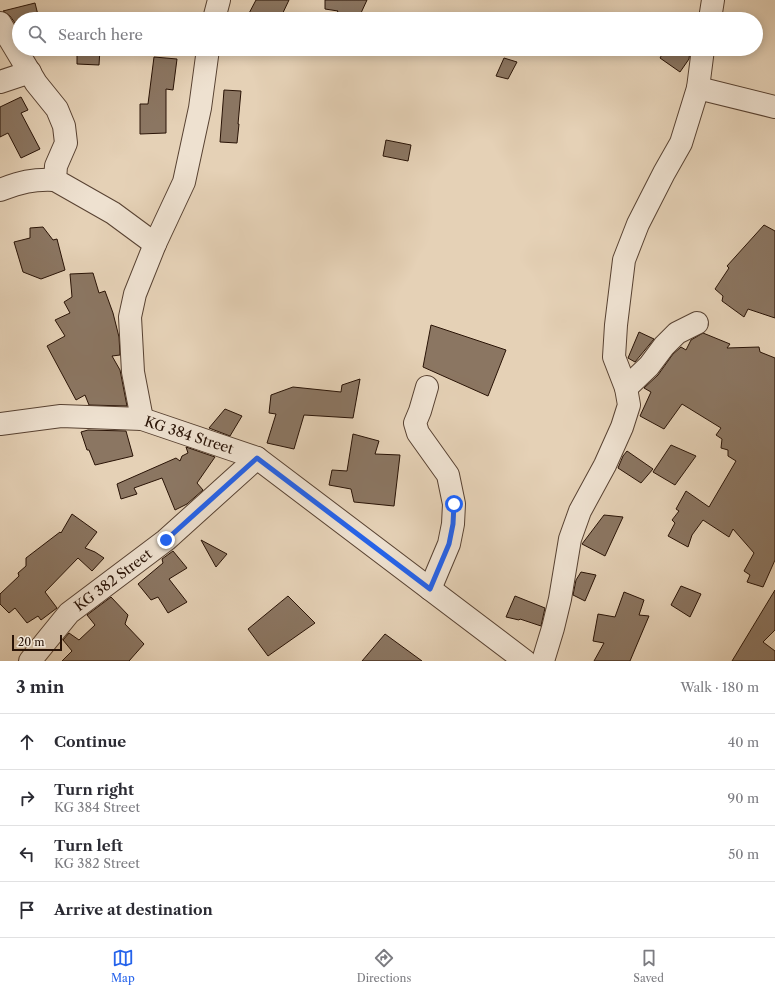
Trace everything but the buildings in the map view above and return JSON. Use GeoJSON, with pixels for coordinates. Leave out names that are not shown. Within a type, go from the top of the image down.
{"type":"FeatureCollection","features":[{"type":"Feature","properties":{"kind":"street"},"geometry":{"type":"LineString","coordinates":[[216,12],[219,0]]}},
{"type":"Feature","properties":{"kind":"street"},"geometry":{"type":"LineString","coordinates":[[711,12],[713,0]]}},
{"type":"Feature","properties":{"kind":"street"},"geometry":{"type":"LineString","coordinates":[[0,23],[12,43]]}},
{"type":"Feature","properties":{"kind":"street"},"geometry":{"type":"LineString","coordinates":[[20,56],[36,83],[56,109],[64,126],[66,143],[56,166],[55,180]]}},
{"type":"Feature","properties":{"kind":"street"},"geometry":{"type":"LineString","coordinates":[[142,419],[133,372],[130,317],[135,294],[155,244],[184,182],[200,108],[207,56]]}},
{"type":"Feature","properties":{"kind":"street"},"geometry":{"type":"LineString","coordinates":[[542,661],[553,628],[560,598],[570,539],[580,510],[605,465],[622,427],[629,405],[626,388],[614,357],[616,325],[624,260],[638,224],[681,143],[698,88],[703,56]]}},
{"type":"Feature","properties":{"kind":"street"},"geometry":{"type":"LineString","coordinates":[[0,82],[30,72]]}},
{"type":"Feature","properties":{"kind":"street"},"geometry":{"type":"LineString","coordinates":[[698,88],[775,107]]}},
{"type":"Feature","properties":{"kind":"street"},"geometry":{"type":"LineString","coordinates":[[0,190],[21,182],[36,179],[55,180],[113,213],[155,244]]}},
{"type":"Feature","properties":{"kind":"street"},"geometry":{"type":"LineString","coordinates":[[626,388],[649,366],[664,346],[677,333],[697,323]]}},
{"type":"Feature","properties":{"kind":"street"},"geometry":{"type":"LineString","coordinates":[[427,387],[420,412],[414,423],[418,433],[448,475],[454,504],[453,524],[449,544],[430,589]]}},
{"type":"Feature","properties":{"kind":"street","name":"KG 384 Street"},"geometry":{"type":"LineString","coordinates":[[0,424],[61,416],[142,419],[257,458],[525,661]]}},
{"type":"Feature","properties":{"kind":"street","name":"KG 382 Street"},"geometry":{"type":"LineString","coordinates":[[30,661],[69,613],[166,540],[257,458]]}},
{"type":"Feature","properties":{"kind":"route"},"geometry":{"type":"LineString","coordinates":[[166,540],[257,458],[430,589],[449,544],[453,524],[454,504]]}}]}
